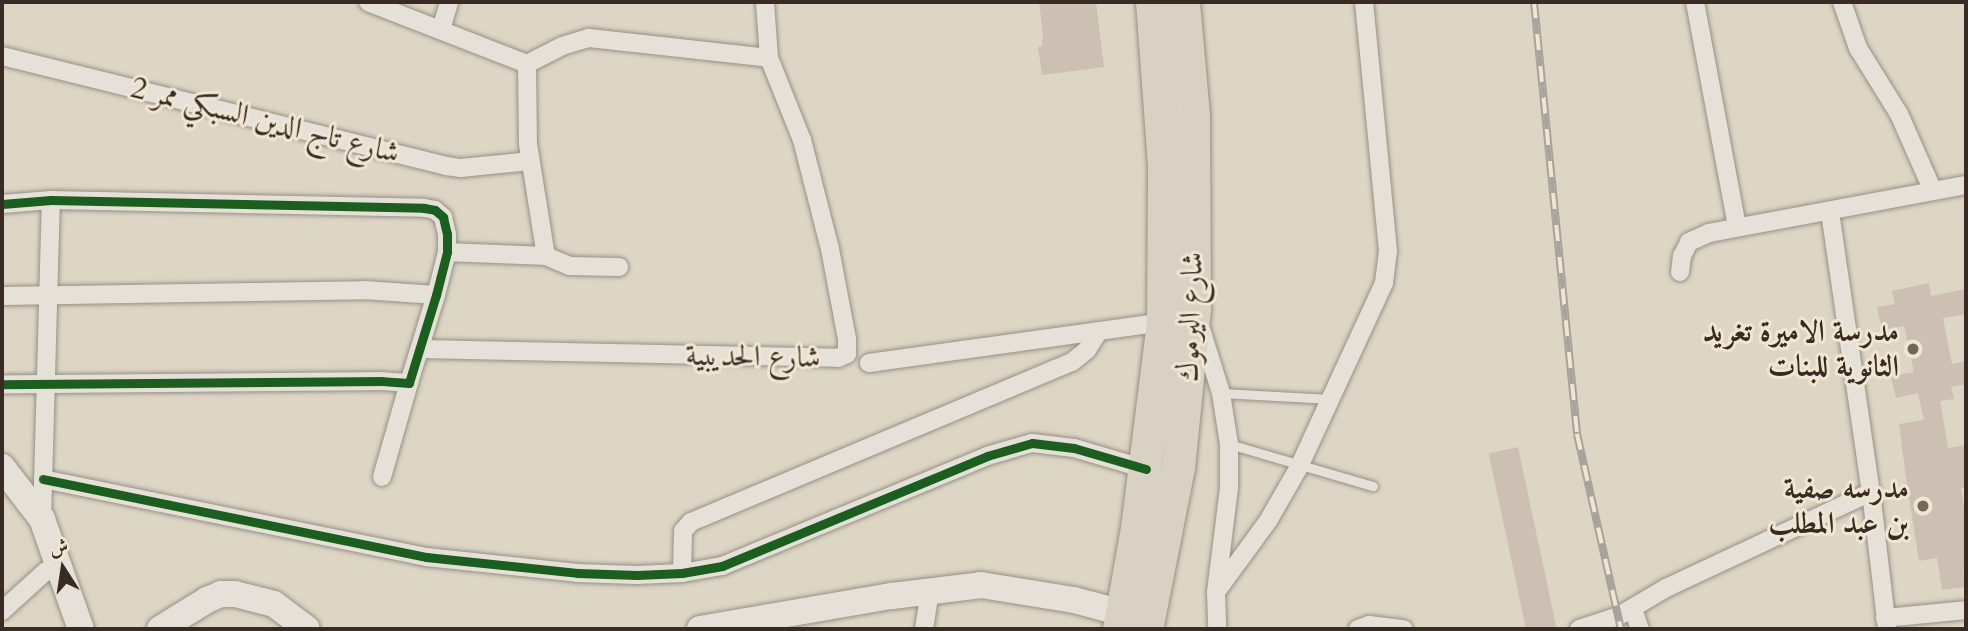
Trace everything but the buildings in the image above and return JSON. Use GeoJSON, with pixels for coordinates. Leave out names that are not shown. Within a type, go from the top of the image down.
{"type":"FeatureCollection","features":[{"type":"Feature","properties":{"kind":"highway","name":"شارع اليرموك"},"geometry":{"type":"LineString","coordinates":[[1129,624],[1163,322],[1164,165],[1152,2]]}},
{"type":"Feature","properties":{"kind":"highway","name":"شارع اليرموك"},"geometry":{"type":"LineString","coordinates":[[1129,624],[1178,468],[1190,372],[1194,309],[1193,115],[1183,2]]}},
{"type":"Feature","properties":{"kind":"highway"},"geometry":{"type":"LineString","coordinates":[[1158,365],[1190,372]]}},
{"type":"Feature","properties":{"kind":"street"},"geometry":{"type":"LineString","coordinates":[[368,2],[527,64],[562,47],[589,38],[769,58]]}},
{"type":"Feature","properties":{"kind":"street"},"geometry":{"type":"LineString","coordinates":[[441,29],[449,2]]}},
{"type":"Feature","properties":{"kind":"street","name":"شارع الحديبية"},"geometry":{"type":"LineString","coordinates":[[420,349],[838,358],[846,354],[847,339],[830,249],[802,140],[769,58],[765,2]]}},
{"type":"Feature","properties":{"kind":"street"},"geometry":{"type":"LineString","coordinates":[[1216,592],[1268,521],[1299,467],[1384,283],[1388,251],[1364,2]]}},
{"type":"Feature","properties":{"kind":"street"},"geometry":{"type":"LineString","coordinates":[[1695,2],[1737,227]]}},
{"type":"Feature","properties":{"kind":"street"},"geometry":{"type":"LineString","coordinates":[[1842,2],[1858,48],[1899,114],[1933,191]]}},
{"type":"Feature","properties":{"kind":"street","name":"شارع تاج الدين السبكي ممر 2"},"geometry":{"type":"LineString","coordinates":[[2,56],[446,166],[461,168],[530,161]]}},
{"type":"Feature","properties":{"kind":"street"},"geometry":{"type":"LineString","coordinates":[[527,64],[526,123],[546,256]]}},
{"type":"Feature","properties":{"kind":"street"},"geometry":{"type":"LineString","coordinates":[[1680,272],[1682,256],[1689,242],[1709,233],[1966,185]]}},
{"type":"Feature","properties":{"kind":"street"},"geometry":{"type":"LineString","coordinates":[[42,519],[51,200]]}},
{"type":"Feature","properties":{"kind":"street"},"geometry":{"type":"LineString","coordinates":[[2,204],[51,200],[435,210],[443,217],[447,252],[382,477]]}},
{"type":"Feature","properties":{"kind":"street"},"geometry":{"type":"LineString","coordinates":[[1830,212],[1871,492],[1886,623],[1966,610]]}},
{"type":"Feature","properties":{"kind":"street"},"geometry":{"type":"LineString","coordinates":[[447,252],[546,256],[570,266],[619,267]]}},
{"type":"Feature","properties":{"kind":"street"},"geometry":{"type":"LineString","coordinates":[[2,296],[364,290],[436,295]]}},
{"type":"Feature","properties":{"kind":"street"},"geometry":{"type":"LineString","coordinates":[[1194,309],[1221,393],[1229,444],[1229,488],[1216,592],[1217,629]]}},
{"type":"Feature","properties":{"kind":"street"},"geometry":{"type":"LineString","coordinates":[[869,363],[1163,322]]}},
{"type":"Feature","properties":{"kind":"street"},"geometry":{"type":"LineString","coordinates":[[682,573],[683,531],[691,522],[1072,362],[1087,349],[1100,331]]}},
{"type":"Feature","properties":{"kind":"street"},"geometry":{"type":"LineString","coordinates":[[2,384],[409,383]]}},
{"type":"Feature","properties":{"kind":"street"},"geometry":{"type":"LineString","coordinates":[[43,479],[426,556],[577,573],[682,573],[722,566],[928,479],[1020,446],[1047,442],[1146,469]]}},
{"type":"Feature","properties":{"kind":"street"},"geometry":{"type":"LineString","coordinates":[[2,467],[42,519],[81,629]]}},
{"type":"Feature","properties":{"kind":"street"},"geometry":{"type":"LineString","coordinates":[[2,487],[26,523],[46,570],[66,629]]}},
{"type":"Feature","properties":{"kind":"street"},"geometry":{"type":"LineString","coordinates":[[1579,629],[1633,609],[1665,588],[1871,492]]}},
{"type":"Feature","properties":{"kind":"street"},"geometry":{"type":"LineString","coordinates":[[2,611],[46,570]]}},
{"type":"Feature","properties":{"kind":"street"},"geometry":{"type":"LineString","coordinates":[[700,629],[930,590],[981,585],[1008,587],[1129,624]]}},
{"type":"Feature","properties":{"kind":"street"},"geometry":{"type":"LineString","coordinates":[[924,629],[930,590]]}},
{"type":"Feature","properties":{"kind":"street"},"geometry":{"type":"LineString","coordinates":[[160,629],[207,600],[221,594],[235,594],[274,604],[307,629]]}},
{"type":"Feature","properties":{"kind":"street"},"geometry":{"type":"LineString","coordinates":[[1633,609],[1640,629]]}},
{"type":"Feature","properties":{"kind":"street"},"geometry":{"type":"LineString","coordinates":[[1358,629],[1369,625],[1404,629]]}},
{"type":"Feature","properties":{"kind":"lane"},"geometry":{"type":"LineString","coordinates":[[1221,393],[1331,399]]}},
{"type":"Feature","properties":{"kind":"lane"},"geometry":{"type":"LineString","coordinates":[[1229,444],[1299,467],[1373,486]]}},
{"type":"Feature","properties":{"kind":"railway"},"geometry":{"type":"LineString","coordinates":[[1534,2],[1577,434],[1621,629]]}},
{"type":"Feature","properties":{"kind":"cycle path"},"geometry":{"type":"LineString","coordinates":[[2,204],[51,200],[424,208],[435,210],[443,217],[447,234],[447,252],[409,383],[2,384]]}},
{"type":"Feature","properties":{"kind":"cycle path"},"geometry":{"type":"LineString","coordinates":[[43,479],[426,557],[577,573],[637,575],[682,573],[722,566],[987,456],[1032,443],[1074,448],[1146,469]]}},
{"type":"Feature","properties":{"kind":"place","name":"مدرسة الاميرة تغريد الثانوية للبنات"},"geometry":{"type":"Point","coordinates":[1913,349]}},
{"type":"Feature","properties":{"kind":"place","name":"مدرسه صفية بن عبد المطلب"},"geometry":{"type":"Point","coordinates":[1923,506]}}]}
